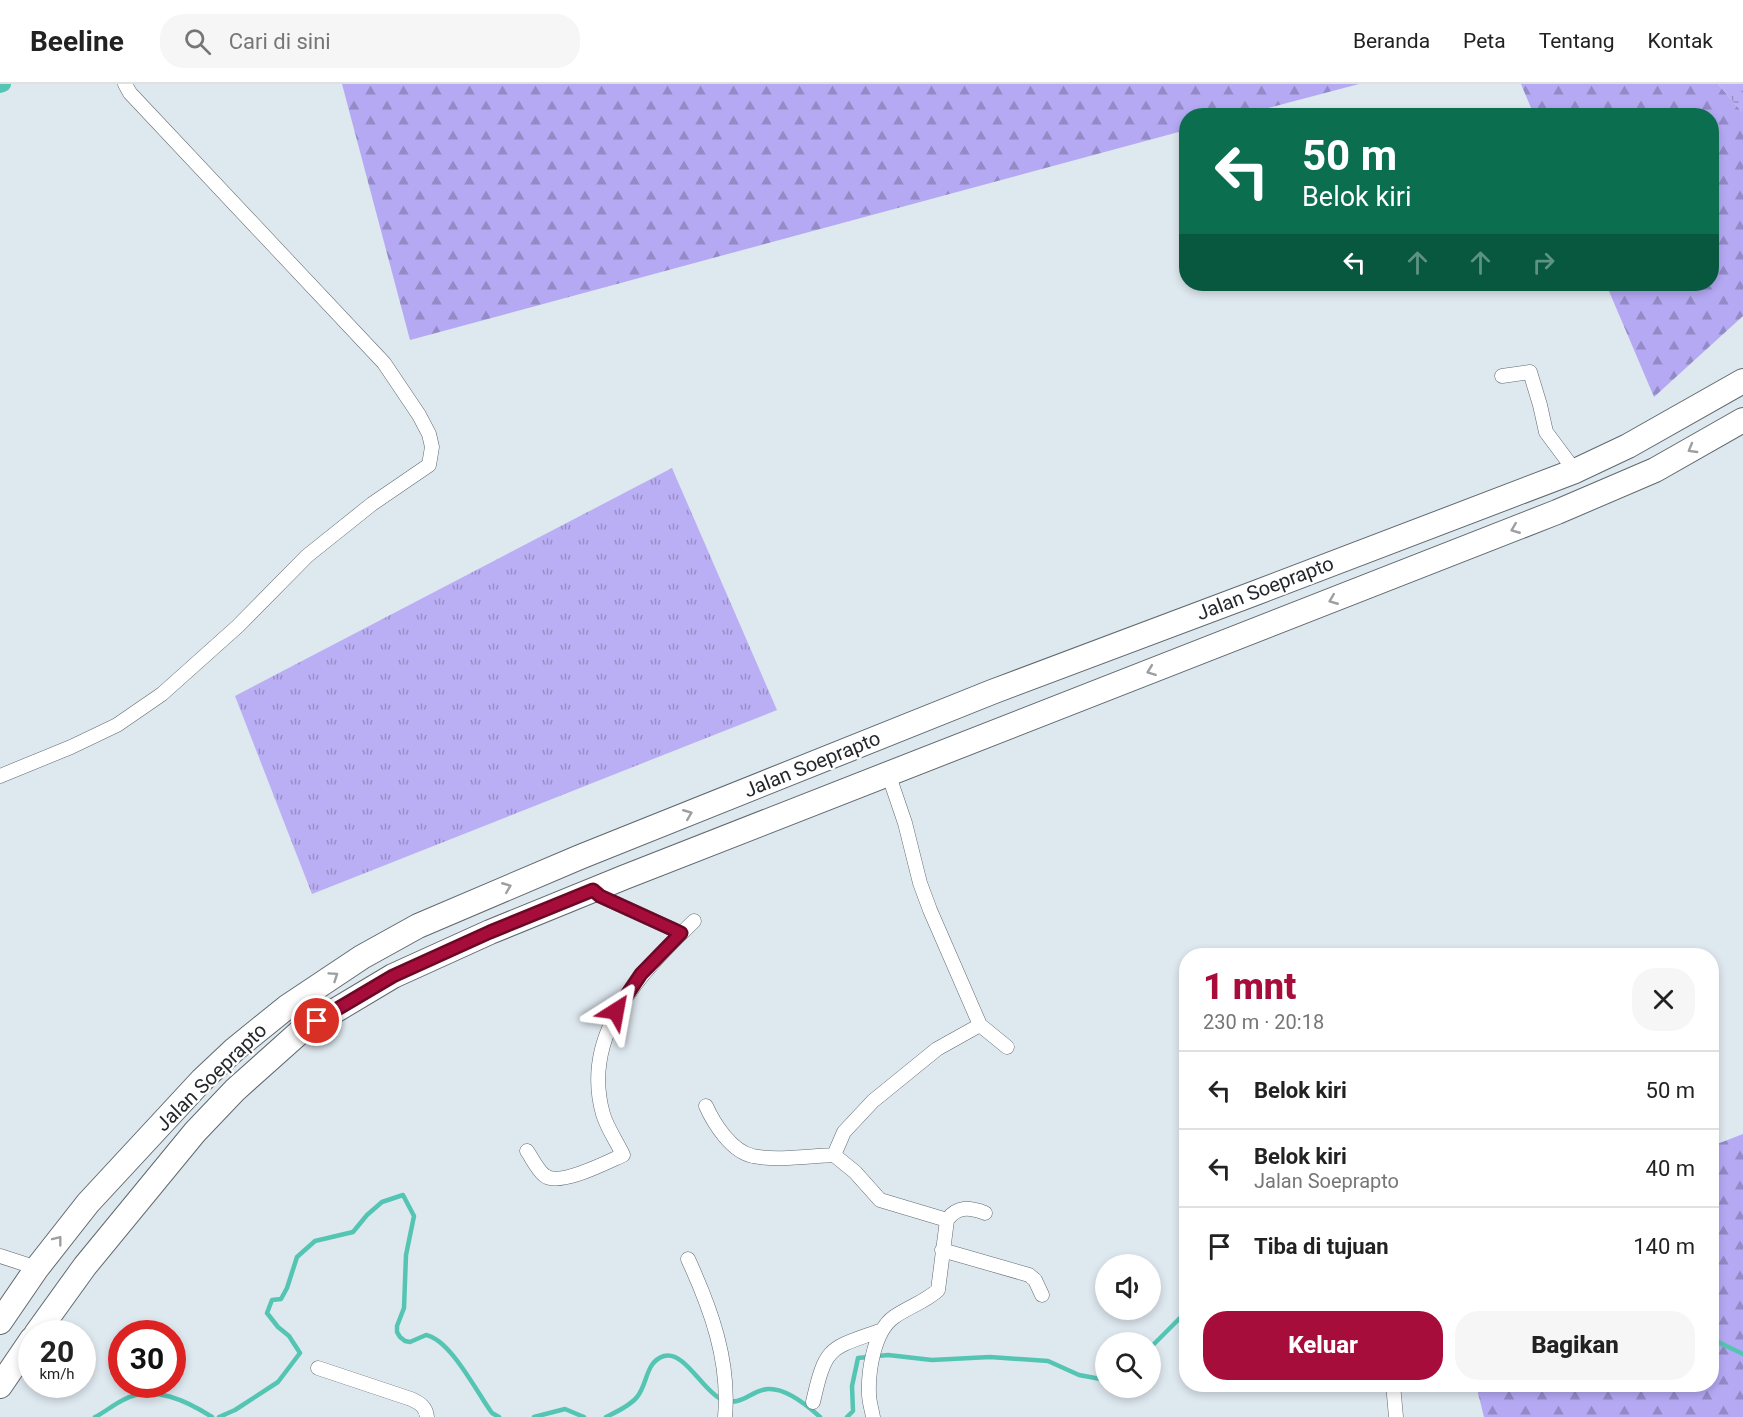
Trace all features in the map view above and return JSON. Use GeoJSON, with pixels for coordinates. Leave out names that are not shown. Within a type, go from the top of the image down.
{"type":"FeatureCollection","features":[{"type":"Feature","properties":{"kind":"highway","name":"Jalan Soeprapto"},"geometry":{"type":"LineString","coordinates":[[0,1322],[37,1268],[88,1203],[202,1080],[235,1049],[287,1007],[362,957],[418,926],[518,882],[992,692],[1575,471],[1628,446],[1743,381]]}},
{"type":"Feature","properties":{"kind":"highway","name":"Jalan Soeprapto"},"geometry":{"type":"LineString","coordinates":[[46,1320],[85,1266],[195,1132],[235,1090],[301,1031],[393,976],[490,932],[593,890],[1557,512],[1655,470],[1743,420]]}},
{"type":"Feature","properties":{"kind":"highway"},"geometry":{"type":"LineString","coordinates":[[0,1386],[18,1360]]}},
{"type":"Feature","properties":{"kind":"street"},"geometry":{"type":"LineString","coordinates":[[0,776],[117,725],[162,694],[238,626],[307,556],[372,504],[429,465],[432,447],[429,434],[384,363],[130,93],[125,84]]}},
{"type":"Feature","properties":{"kind":"street"},"geometry":{"type":"LineString","coordinates":[[1502,376],[1530,372],[1546,432],[1575,471]]}},
{"type":"Feature","properties":{"kind":"street"},"geometry":{"type":"LineString","coordinates":[[888,773],[905,823],[920,883],[980,1025],[1007,1047]]}},
{"type":"Feature","properties":{"kind":"street"},"geometry":{"type":"LineString","coordinates":[[593,890],[600,896],[681,933]]}},
{"type":"Feature","properties":{"kind":"street"},"geometry":{"type":"LineString","coordinates":[[527,1151],[544,1176],[554,1180],[567,1178],[623,1155],[603,1115],[599,1085],[600,1056],[616,1011],[641,974],[694,921]]}},
{"type":"Feature","properties":{"kind":"street"},"geometry":{"type":"LineString","coordinates":[[834,1155],[844,1132],[873,1101],[937,1049],[980,1025]]}},
{"type":"Feature","properties":{"kind":"street"},"geometry":{"type":"LineString","coordinates":[[706,1106],[712,1120],[737,1148],[747,1154],[763,1156],[834,1155],[855,1172],[880,1200],[947,1220]]}},
{"type":"Feature","properties":{"kind":"street"},"geometry":{"type":"LineString","coordinates":[[873,1417],[868,1395],[872,1361],[879,1336],[893,1317],[938,1290],[947,1220],[953,1212],[963,1209],[984,1213]]}},
{"type":"Feature","properties":{"kind":"street"},"geometry":{"type":"LineString","coordinates":[[942,1250],[1029,1275],[1035,1280],[1042,1295]]}},
{"type":"Feature","properties":{"kind":"street"},"geometry":{"type":"LineString","coordinates":[[0,1256],[37,1268]]}},
{"type":"Feature","properties":{"kind":"street"},"geometry":{"type":"LineString","coordinates":[[688,1259],[706,1297],[722,1353],[726,1412]]}},
{"type":"Feature","properties":{"kind":"street"},"geometry":{"type":"LineString","coordinates":[[813,1402],[821,1368],[834,1349],[879,1336]]}},
{"type":"Feature","properties":{"kind":"street"},"geometry":{"type":"LineString","coordinates":[[318,1368],[411,1399],[422,1404],[427,1417]]}},
{"type":"Feature","properties":{"kind":"street"},"geometry":{"type":"LineString","coordinates":[[1394,1392],[1396,1417]]}},
{"type":"Feature","properties":{"kind":"green space"},"geometry":{"type":"Polygon","coordinates":[[[342,84],[1359,84],[1268,108],[1179,108],[1179,132],[410,340],[342,84]]]}},
{"type":"Feature","properties":{"kind":"green space"},"geometry":{"type":"Polygon","coordinates":[[[1521,84],[1718,84],[1743,113],[1743,316],[1654,397],[1609,291],[1719,291],[1719,108],[1531,108],[1521,84]]]}},
{"type":"Feature","properties":{"kind":"green space"},"geometry":{"type":"Polygon","coordinates":[[[1718,84],[1743,84],[1743,113],[1718,84]]]}},
{"type":"Feature","properties":{"kind":"green space"},"geometry":{"type":"Polygon","coordinates":[[[672,468],[777,710],[312,894],[235,696],[672,468]]]}},
{"type":"Feature","properties":{"kind":"green space"},"geometry":{"type":"Polygon","coordinates":[[[1743,1134],[1743,1417],[1484,1417],[1478,1392],[1719,1392],[1719,1143],[1743,1134]]]}},
{"type":"Feature","properties":{"kind":"waterway"},"geometry":{"type":"LineString","coordinates":[[219,1417],[235,1410],[278,1382],[300,1353],[289,1336],[267,1313],[272,1300],[281,1299],[287,1288],[297,1257],[315,1241],[353,1232],[382,1202],[403,1195],[414,1216],[406,1255],[404,1308],[397,1332],[405,1341],[410,1342],[426,1335],[445,1346],[463,1368],[492,1413],[499,1417]]}},
{"type":"Feature","properties":{"kind":"waterway"},"geometry":{"type":"LineString","coordinates":[[1161,1337],[1179,1319]]}},
{"type":"Feature","properties":{"kind":"waterway"},"geometry":{"type":"LineString","coordinates":[[1719,1342],[1743,1354]]}},
{"type":"Feature","properties":{"kind":"waterway"},"geometry":{"type":"LineString","coordinates":[[847,1417],[853,1411],[852,1386],[858,1358],[888,1355],[932,1360],[990,1357],[1048,1361],[1079,1375],[1095,1378]]}},
{"type":"Feature","properties":{"kind":"waterway"},"geometry":{"type":"LineString","coordinates":[[606,1417],[627,1406],[637,1397],[653,1363],[664,1356],[679,1359],[714,1395],[721,1399],[735,1401],[762,1390],[775,1389],[796,1398],[820,1417]]}},
{"type":"Feature","properties":{"kind":"waterway"},"geometry":{"type":"LineString","coordinates":[[95,1417],[134,1395],[146,1394],[158,1394],[181,1400],[212,1417]]}},
{"type":"Feature","properties":{"kind":"waterway"},"geometry":{"type":"LineString","coordinates":[[534,1417],[565,1409],[584,1417]]}},
{"type":"Feature","properties":{"kind":"route"},"geometry":{"type":"LineString","coordinates":[[317,1021],[393,976],[490,932],[593,890],[600,896],[681,933],[641,974],[616,1011]]}}]}
